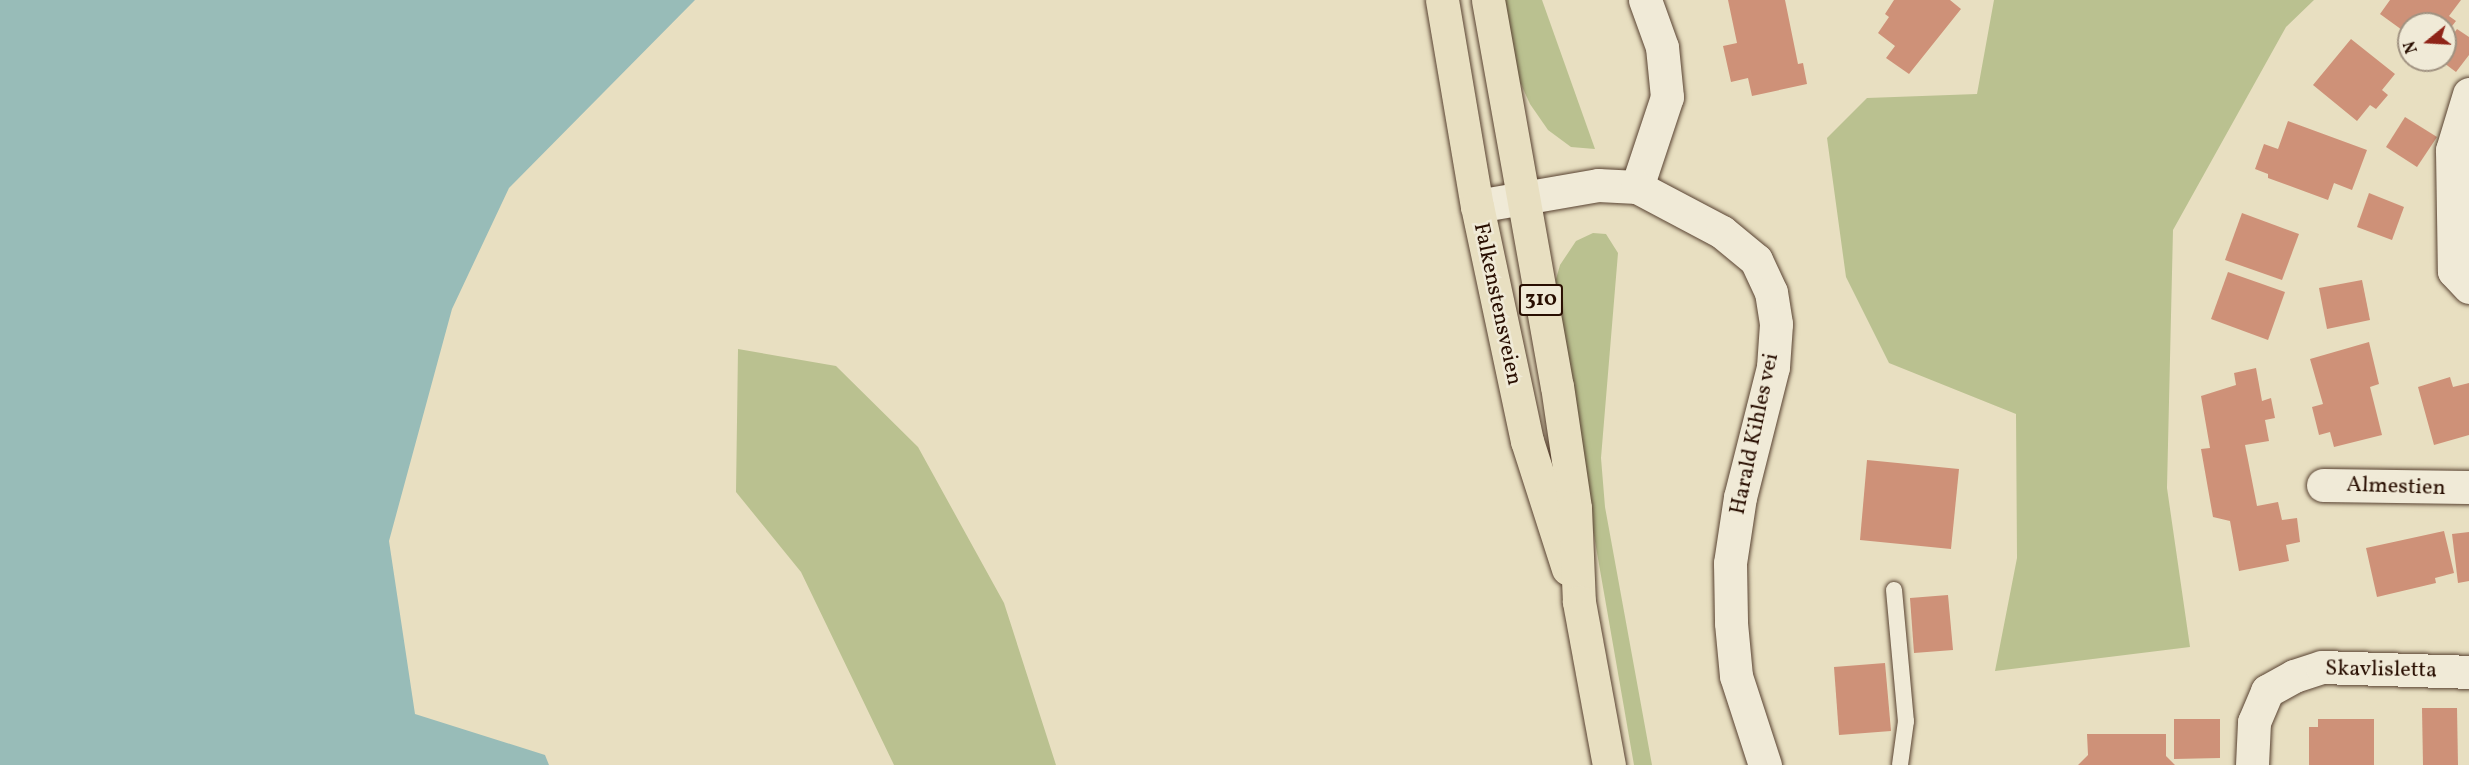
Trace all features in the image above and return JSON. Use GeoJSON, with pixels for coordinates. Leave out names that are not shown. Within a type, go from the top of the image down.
{"type":"FeatureCollection","features":[{"type":"Feature","properties":{"kind":"main road","name":"Falkenstensveien"},"geometry":{"type":"LineString","coordinates":[[1442,0],[1476,206],[1527,441],[1579,602],[1609,765]]}},
{"type":"Feature","properties":{"kind":"main road","name":"Falkenstensveien"},"geometry":{"type":"LineString","coordinates":[[1488,0],[1575,508],[1579,602]]}},
{"type":"Feature","properties":{"kind":"street"},"geometry":{"type":"LineString","coordinates":[[1637,187],[1667,97],[1662,47],[1645,0]]}},
{"type":"Feature","properties":{"kind":"street"},"geometry":{"type":"LineString","coordinates":[[2469,94],[2452,150],[2454,271],[2469,287]]}},
{"type":"Feature","properties":{"kind":"street","name":"Harald Kihles vei"},"geometry":{"type":"LineString","coordinates":[[1476,206],[1598,185],[1637,187],[1722,232],[1755,260],[1771,292],[1776,324],[1773,367],[1740,497],[1730,563],[1736,676],[1765,765]]}},
{"type":"Feature","properties":{"kind":"street","name":"Almestien"},"geometry":{"type":"LineString","coordinates":[[2323,484],[2469,487]]}},
{"type":"Feature","properties":{"kind":"street","name":"Skavlisletta"},"geometry":{"type":"LineString","coordinates":[[2252,765],[2254,722],[2267,692],[2294,676],[2322,667],[2469,672]]}},
{"type":"Feature","properties":{"kind":"lane"},"geometry":{"type":"LineString","coordinates":[[1894,590],[1906,721],[1900,765]]}},
{"type":"Feature","properties":{"kind":"green space"},"geometry":{"type":"Polygon","coordinates":[[[1501,0],[1542,0],[1595,149],[1571,147],[1548,130],[1530,104],[1512,65],[1501,0]]]}},
{"type":"Feature","properties":{"kind":"green space"},"geometry":{"type":"Polygon","coordinates":[[[1994,0],[2314,0],[2286,27],[2173,230],[2167,488],[2190,647],[1995,671],[2017,558],[2016,414],[1889,363],[1846,277],[1827,138],[1867,98],[1977,94],[1994,0]]]}},
{"type":"Feature","properties":{"kind":"green space"},"geometry":{"type":"Polygon","coordinates":[[[1593,233],[1606,234],[1618,253],[1601,458],[1605,507],[1652,765],[1634,765],[1558,329],[1554,286],[1560,265],[1576,241],[1593,233]]]}},
{"type":"Feature","properties":{"kind":"green space"},"geometry":{"type":"Polygon","coordinates":[[[738,349],[836,366],[918,447],[1004,603],[1056,765],[894,765],[801,572],[736,492],[738,349]]]}},
{"type":"Feature","properties":{"kind":"water"},"geometry":{"type":"Polygon","coordinates":[[[0,0],[695,0],[509,188],[452,309],[389,541],[415,714],[545,755],[549,765],[0,765],[0,0]]]}},
{"type":"Feature","properties":{"kind":"building"},"geometry":{"type":"Polygon","coordinates":[[[1728,0],[1785,0],[1798,64],[1803,63],[1807,84],[1752,96],[1748,78],[1731,82],[1723,46],[1737,43],[1728,0]]]}},
{"type":"Feature","properties":{"kind":"building"},"geometry":{"type":"Polygon","coordinates":[[[1894,0],[1950,0],[1961,9],[1909,74],[1886,58],[1895,46],[1878,33],[1889,17],[1885,14],[1894,0]]]}},
{"type":"Feature","properties":{"kind":"building"},"geometry":{"type":"Polygon","coordinates":[[[2390,0],[2461,0],[2452,12],[2397,12],[2397,26],[2380,14],[2390,0]]]}},
{"type":"Feature","properties":{"kind":"building"},"geometry":{"type":"Polygon","coordinates":[[[2457,29],[2469,37],[2469,55],[2457,71],[2457,29]]]}},
{"type":"Feature","properties":{"kind":"building"},"geometry":{"type":"Polygon","coordinates":[[[2351,39],[2395,74],[2382,90],[2388,95],[2376,109],[2370,105],[2357,121],[2313,85],[2351,39]]]}},
{"type":"Feature","properties":{"kind":"building"},"geometry":{"type":"Polygon","coordinates":[[[2405,117],[2437,137],[2417,167],[2386,147],[2405,117]]]}},
{"type":"Feature","properties":{"kind":"building"},"geometry":{"type":"Polygon","coordinates":[[[2288,121],[2367,150],[2352,190],[2334,183],[2328,200],[2268,178],[2268,174],[2255,169],[2264,144],[2278,149],[2288,121]]]}},
{"type":"Feature","properties":{"kind":"building"},"geometry":{"type":"Polygon","coordinates":[[[2369,193],[2404,207],[2392,240],[2357,227],[2369,193]]]}},
{"type":"Feature","properties":{"kind":"building"},"geometry":{"type":"Polygon","coordinates":[[[2242,213],[2299,234],[2282,280],[2225,260],[2242,213]]]}},
{"type":"Feature","properties":{"kind":"building"},"geometry":{"type":"Polygon","coordinates":[[[2228,272],[2285,292],[2268,340],[2211,319],[2228,272]]]}},
{"type":"Feature","properties":{"kind":"building"},"geometry":{"type":"Polygon","coordinates":[[[2362,280],[2370,320],[2327,329],[2319,288],[2362,280]]]}},
{"type":"Feature","properties":{"kind":"building"},"geometry":{"type":"Polygon","coordinates":[[[2369,342],[2379,384],[2370,387],[2382,435],[2334,447],[2330,432],[2319,435],[2312,407],[2323,404],[2310,359],[2369,342]]]}},
{"type":"Feature","properties":{"kind":"building"},"geometry":{"type":"Polygon","coordinates":[[[2256,368],[2262,401],[2271,398],[2275,418],[2265,420],[2269,441],[2245,445],[2257,506],[2278,502],[2282,520],[2297,518],[2300,542],[2286,545],[2289,561],[2239,571],[2230,521],[2213,517],[2201,449],[2210,448],[2201,396],[2236,385],[2234,373],[2256,368]]]}},
{"type":"Feature","properties":{"kind":"building"},"geometry":{"type":"Polygon","coordinates":[[[2450,377],[2453,387],[2469,383],[2469,435],[2434,445],[2418,387],[2450,377]]]}},
{"type":"Feature","properties":{"kind":"building"},"geometry":{"type":"Polygon","coordinates":[[[1867,460],[1959,469],[1951,549],[1860,540],[1867,460]]]}},
{"type":"Feature","properties":{"kind":"building"},"geometry":{"type":"Polygon","coordinates":[[[2444,531],[2454,573],[2435,578],[2436,583],[2377,597],[2366,548],[2444,531]]]}},
{"type":"Feature","properties":{"kind":"building"},"geometry":{"type":"Polygon","coordinates":[[[2469,532],[2469,581],[2458,583],[2452,534],[2469,532]]]}},
{"type":"Feature","properties":{"kind":"building"},"geometry":{"type":"Polygon","coordinates":[[[1948,595],[1953,650],[1914,653],[1910,598],[1948,595]]]}},
{"type":"Feature","properties":{"kind":"building"},"geometry":{"type":"Polygon","coordinates":[[[1885,663],[1891,731],[1839,735],[1834,667],[1885,663]]]}},
{"type":"Feature","properties":{"kind":"building"},"geometry":{"type":"Polygon","coordinates":[[[2422,708],[2457,708],[2458,765],[2423,765],[2422,708]]]}},
{"type":"Feature","properties":{"kind":"building"},"geometry":{"type":"Polygon","coordinates":[[[2174,719],[2220,719],[2220,758],[2174,759],[2174,719]]]}},
{"type":"Feature","properties":{"kind":"building"},"geometry":{"type":"Polygon","coordinates":[[[2318,719],[2374,719],[2374,765],[2309,765],[2309,727],[2318,727],[2318,719]]]}},
{"type":"Feature","properties":{"kind":"building"},"geometry":{"type":"Polygon","coordinates":[[[2087,734],[2166,734],[2166,756],[2175,765],[2078,765],[2088,755],[2087,734]]]}}]}
